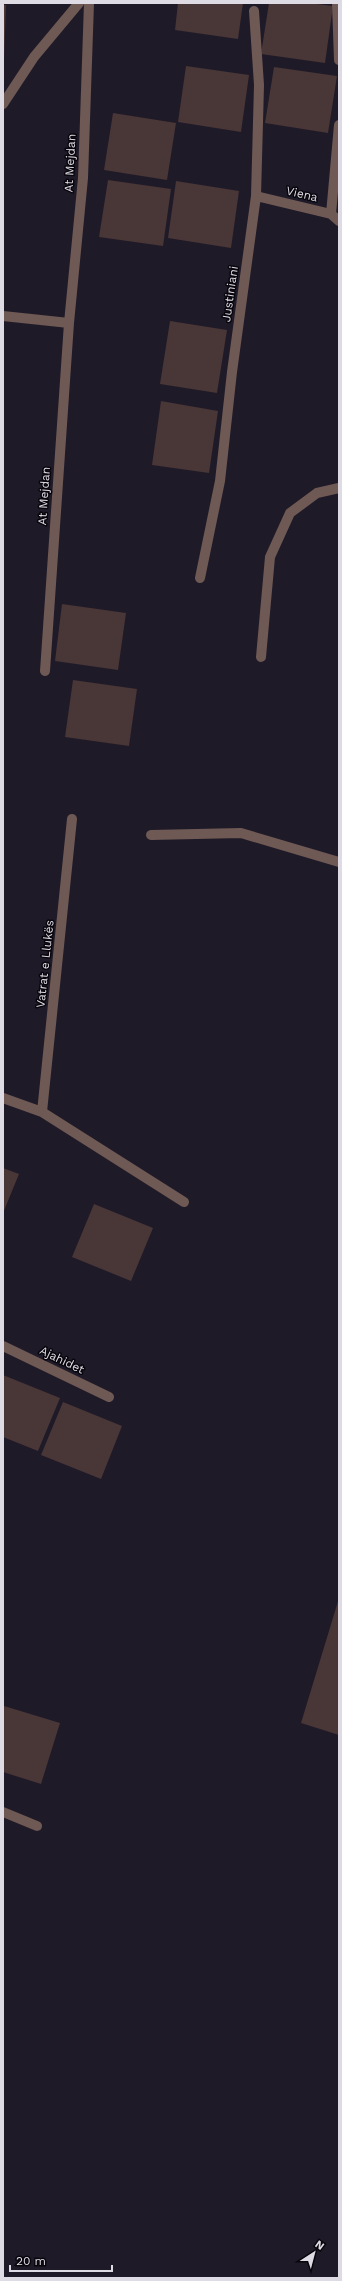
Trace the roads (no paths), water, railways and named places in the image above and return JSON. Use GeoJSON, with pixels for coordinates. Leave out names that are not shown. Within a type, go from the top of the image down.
{"type":"FeatureCollection","features":[{"type":"Feature","properties":{"kind":"street"},"geometry":{"type":"LineString","coordinates":[[3,104],[34,58],[79,3]]}},
{"type":"Feature","properties":{"kind":"street","name":"At Mejdan"},"geometry":{"type":"LineString","coordinates":[[45,671],[69,323],[83,178],[89,3]]}},
{"type":"Feature","properties":{"kind":"street"},"geometry":{"type":"LineString","coordinates":[[337,3],[339,60]]}},
{"type":"Feature","properties":{"kind":"street","name":"Justiniani"},"geometry":{"type":"LineString","coordinates":[[200,578],[220,481],[232,372],[256,196],[259,85],[254,11]]}},
{"type":"Feature","properties":{"kind":"street"},"geometry":{"type":"LineString","coordinates":[[335,217],[339,125]]}},
{"type":"Feature","properties":{"kind":"street","name":"Viena"},"geometry":{"type":"LineString","coordinates":[[256,196],[335,217]]}},
{"type":"Feature","properties":{"kind":"street"},"geometry":{"type":"LineString","coordinates":[[3,316],[69,323]]}},
{"type":"Feature","properties":{"kind":"street"},"geometry":{"type":"LineString","coordinates":[[262,657],[270,557],[290,513],[317,493],[339,488]]}},
{"type":"Feature","properties":{"kind":"street","name":"Vatrat e Llukës"},"geometry":{"type":"LineString","coordinates":[[42,1112],[72,819]]}},
{"type":"Feature","properties":{"kind":"street"},"geometry":{"type":"LineString","coordinates":[[151,836],[240,833],[339,862]]}},
{"type":"Feature","properties":{"kind":"street"},"geometry":{"type":"LineString","coordinates":[[3,1098],[42,1112],[184,1202]]}},
{"type":"Feature","properties":{"kind":"street","name":"Ajahidet"},"geometry":{"type":"LineString","coordinates":[[3,1346],[109,1397]]}},
{"type":"Feature","properties":{"kind":"street"},"geometry":{"type":"LineString","coordinates":[[3,1812],[37,1826]]}}]}
